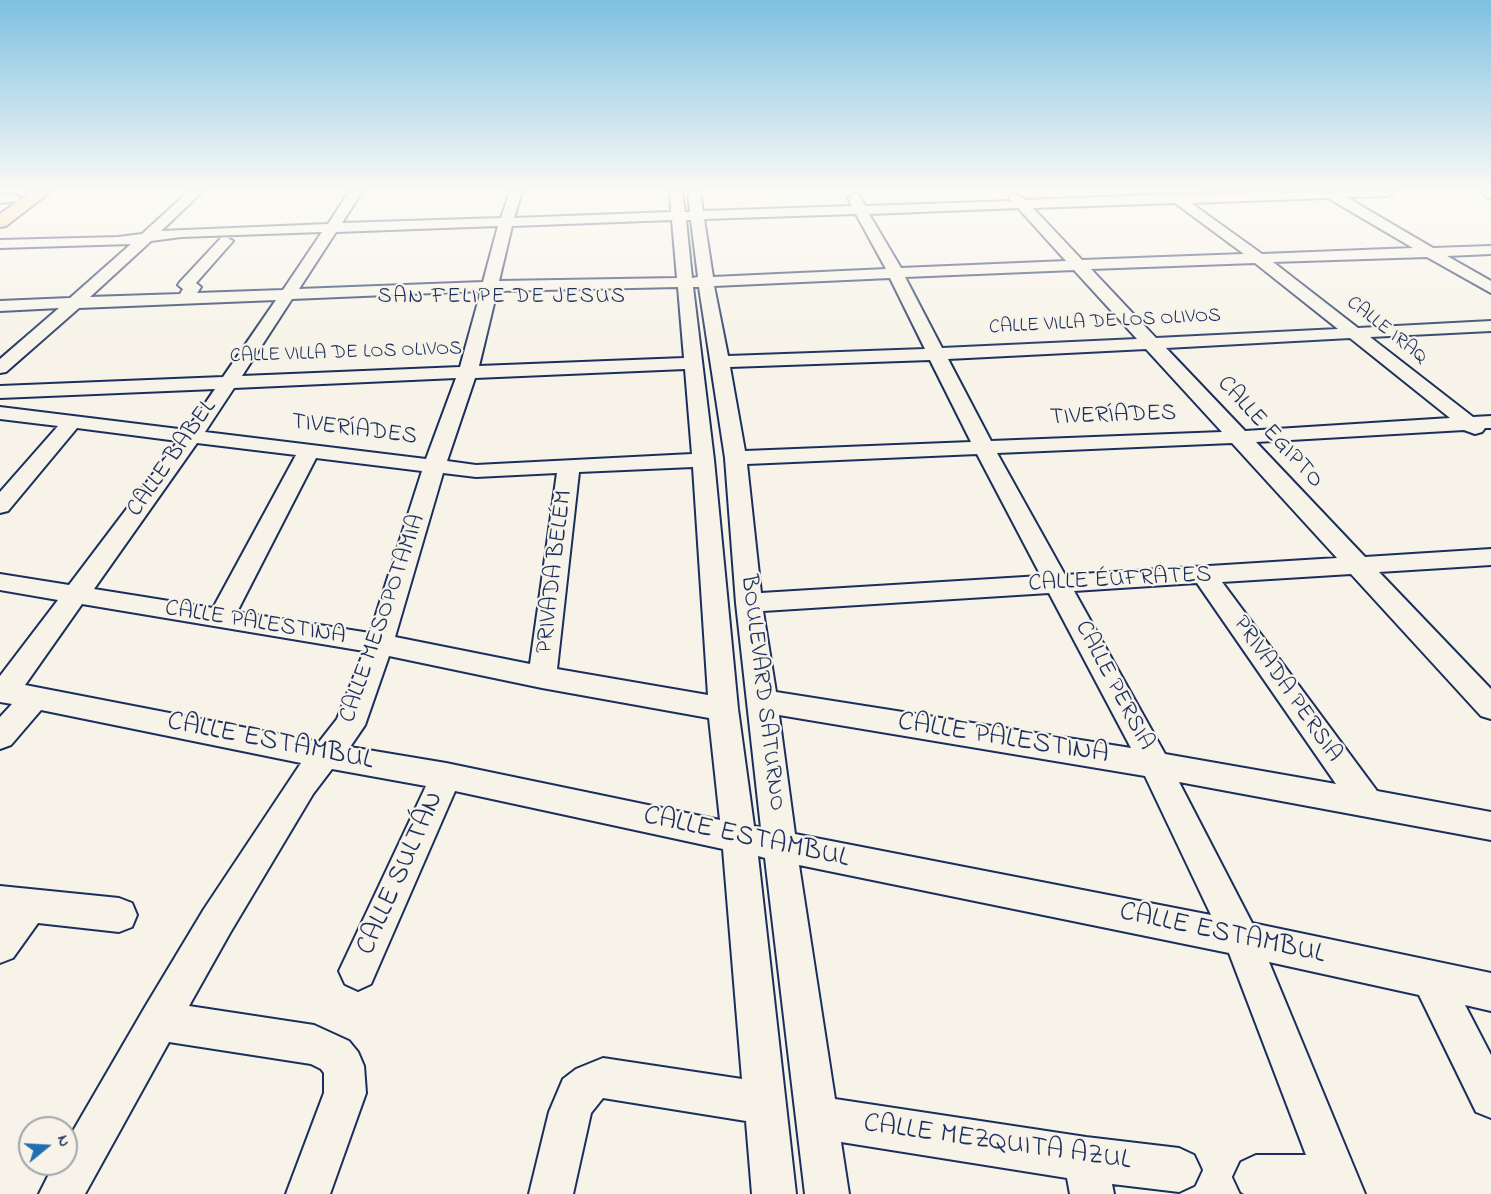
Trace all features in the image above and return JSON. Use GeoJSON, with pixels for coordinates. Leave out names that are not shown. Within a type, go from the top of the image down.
{"type":"FeatureCollection","features":[{"type":"Feature","properties":{"kind":"street"},"geometry":{"type":"LineString","coordinates":[[0,368],[78,302],[136,248]]}},
{"type":"Feature","properties":{"kind":"street"},"geometry":{"type":"LineString","coordinates":[[184,298],[193,287],[186,285],[220,248]]}},
{"type":"Feature","properties":{"kind":"street","name":"CALLE BABEL"},"geometry":{"type":"LineString","coordinates":[[2,691],[192,435],[319,248]]}},
{"type":"Feature","properties":{"kind":"street","name":"CALLE MESOPOTAMIA"},"geometry":{"type":"LineString","coordinates":[[61,1194],[217,921],[302,785],[350,726],[380,644],[434,467],[468,372],[499,248]]}},
{"type":"Feature","properties":{"kind":"street","name":"BOULEVARD SATURNO"},"geometry":{"type":"LineString","coordinates":[[687,248],[696,282],[707,362],[736,458],[748,603],[763,701],[780,847],[827,1194]]}},
{"type":"Feature","properties":{"kind":"street","name":"BOULEVARD SATURNO"},"geometry":{"type":"LineString","coordinates":[[696,248],[696,282]]}},
{"type":"Feature","properties":{"kind":"street","name":"CALLE PERSIA"},"geometry":{"type":"LineString","coordinates":[[881,248],[984,448],[1155,765],[1241,938],[1340,1186]]}},
{"type":"Feature","properties":{"kind":"street","name":"CALLE EGIPTO"},"geometry":{"type":"LineString","coordinates":[[1061,248],[1491,708]]}},
{"type":"Feature","properties":{"kind":"street","name":"CALLE IRAQ"},"geometry":{"type":"LineString","coordinates":[[1244,248],[1491,440]]}},
{"type":"Feature","properties":{"kind":"street"},"geometry":{"type":"LineString","coordinates":[[1423,248],[1491,288]]}},
{"type":"Feature","properties":{"kind":"street"},"geometry":{"type":"LineString","coordinates":[[0,306],[489,286],[696,282],[1076,264],[1491,250]]}},
{"type":"Feature","properties":{"kind":"street","name":"CALLE VILLA DE LOS OLIVOS"},"geometry":{"type":"LineString","coordinates":[[0,392],[936,354],[1491,326]]}},
{"type":"Feature","properties":{"kind":"street","name":"BOULEVARD SATURNO"},"geometry":{"type":"LineString","coordinates":[[707,362],[703,460],[723,708],[739,838],[774,1194]]}},
{"type":"Feature","properties":{"kind":"street","name":"TIVERÍADES"},"geometry":{"type":"LineString","coordinates":[[0,413],[73,420],[308,452],[476,471],[703,460]]}},
{"type":"Feature","properties":{"kind":"street"},"geometry":{"type":"LineString","coordinates":[[0,506],[73,420]]}},
{"type":"Feature","properties":{"kind":"street","name":"TIVERÍADES"},"geometry":{"type":"LineString","coordinates":[[736,458],[1240,437],[1491,422]]}},
{"type":"Feature","properties":{"kind":"street"},"geometry":{"type":"LineString","coordinates":[[221,618],[308,452]]}},
{"type":"Feature","properties":{"kind":"street","name":"PRIVADA BELÉM"},"geometry":{"type":"LineString","coordinates":[[542,677],[569,468]]}},
{"type":"Feature","properties":{"kind":"street","name":"CALLE ÉUFRATES"},"geometry":{"type":"LineString","coordinates":[[748,603],[1491,557]]}},
{"type":"Feature","properties":{"kind":"street","name":"PRIVADA PERSIA"},"geometry":{"type":"LineString","coordinates":[[1205,576],[1368,805]]}},
{"type":"Feature","properties":{"kind":"street","name":"CALLE PALESTINA"},"geometry":{"type":"LineString","coordinates":[[0,582],[380,644],[542,677],[723,708]]}},
{"type":"Feature","properties":{"kind":"street","name":"CALLE ESTAMBUL"},"geometry":{"type":"LineString","coordinates":[[2,691],[327,756],[446,776],[780,847],[1241,938],[1491,992]]}},
{"type":"Feature","properties":{"kind":"street"},"geometry":{"type":"LineString","coordinates":[[0,736],[35,698]]}},
{"type":"Feature","properties":{"kind":"street","name":"CALLE PALESTINA"},"geometry":{"type":"LineString","coordinates":[[763,701],[1155,765],[1491,826]]}},
{"type":"Feature","properties":{"kind":"street","name":"CALLE SULTÁN"},"geometry":{"type":"LineString","coordinates":[[358,971],[446,776]]}},
{"type":"Feature","properties":{"kind":"street"},"geometry":{"type":"LineString","coordinates":[[0,945],[14,905],[119,915]]}},
{"type":"Feature","properties":{"kind":"street"},"geometry":{"type":"LineString","coordinates":[[1431,980],[1491,1097]]}},
{"type":"Feature","properties":{"kind":"street"},"geometry":{"type":"LineString","coordinates":[[159,1021],[314,1045],[335,1055],[344,1066],[345,1093],[308,1194]]}},
{"type":"Feature","properties":{"kind":"street"},"geometry":{"type":"LineString","coordinates":[[551,1194],[570,1112],[578,1094],[590,1083],[603,1078],[765,1103]]}},
{"type":"Feature","properties":{"kind":"street","name":"CALLE MEZQUITA AZUL"},"geometry":{"type":"LineString","coordinates":[[816,1117],[1089,1177],[1179,1170]]}},
{"type":"Feature","properties":{"kind":"street"},"geometry":{"type":"LineString","coordinates":[[1257,1177],[1340,1186]]}},
{"type":"Feature","properties":{"kind":"district","name":"SAN FELIPE DE JESUS"},"geometry":{"type":"Point","coordinates":[502,298]}}]}
